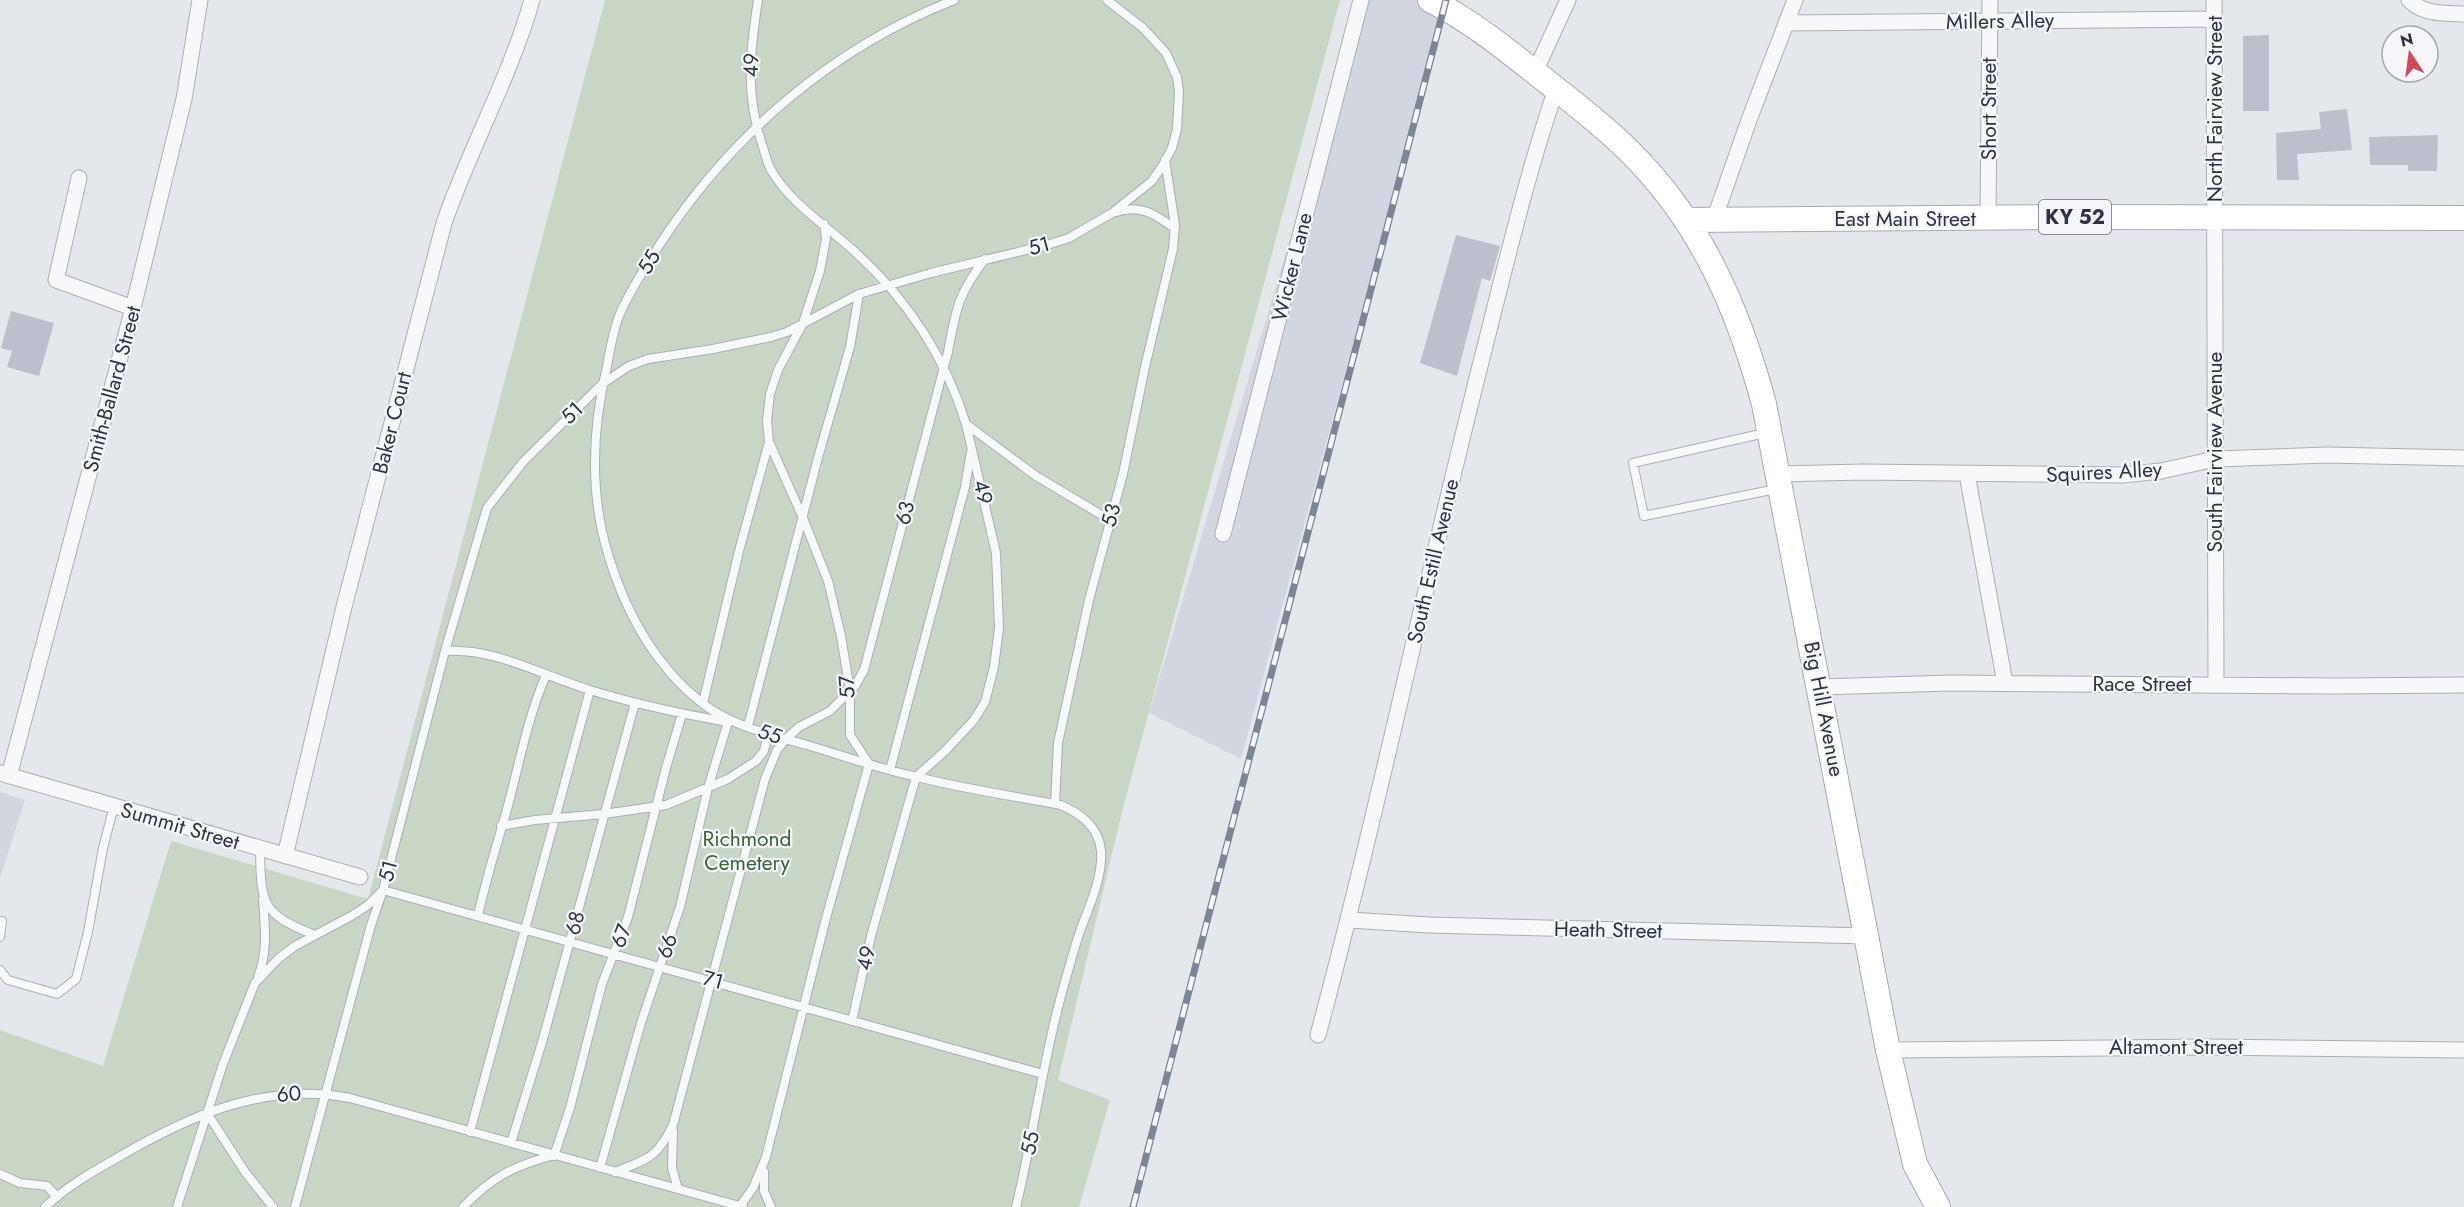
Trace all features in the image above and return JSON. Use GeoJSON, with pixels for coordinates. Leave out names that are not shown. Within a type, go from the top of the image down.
{"type":"FeatureCollection","features":[{"type":"Feature","properties":{"kind":"main road"},"geometry":{"type":"LineString","coordinates":[[1430,0],[1472,24],[1556,89],[1630,152],[1654,178],[1686,220]]}},
{"type":"Feature","properties":{"kind":"main road","name":"East Main Street"},"geometry":{"type":"LineString","coordinates":[[1686,220],[2464,219]]}},
{"type":"Feature","properties":{"kind":"main road","name":"Big Hill Avenue"},"geometry":{"type":"LineString","coordinates":[[1686,220],[1730,299],[1749,348],[1780,481],[1888,1050],[1915,1164],[1938,1207]]}},
{"type":"Feature","properties":{"kind":"street","name":"Smith-Ballard Street"},"geometry":{"type":"LineString","coordinates":[[5,775],[133,308],[184,99],[200,0]]}},
{"type":"Feature","properties":{"kind":"street","name":"Baker Court"},"geometry":{"type":"LineString","coordinates":[[285,856],[345,607],[444,223],[513,56],[532,0]]}},
{"type":"Feature","properties":{"kind":"street","name":"Wicker Lane"},"geometry":{"type":"LineString","coordinates":[[1223,534],[1361,0]]}},
{"type":"Feature","properties":{"kind":"street"},"geometry":{"type":"LineString","coordinates":[[1535,72],[1568,0]]}},
{"type":"Feature","properties":{"kind":"street"},"geometry":{"type":"LineString","coordinates":[[1713,220],[1752,110],[1795,0]]}},
{"type":"Feature","properties":{"kind":"street","name":"Short Street"},"geometry":{"type":"LineString","coordinates":[[1989,218],[1990,0]]}},
{"type":"Feature","properties":{"kind":"street","name":"North Fairview Street"},"geometry":{"type":"LineString","coordinates":[[2214,0],[2215,219]]}},
{"type":"Feature","properties":{"kind":"street"},"geometry":{"type":"LineString","coordinates":[[2409,0],[2417,8],[2433,12],[2464,14]]}},
{"type":"Feature","properties":{"kind":"street","name":"Millers Alley"},"geometry":{"type":"LineString","coordinates":[[1786,24],[2214,19]]}},
{"type":"Feature","properties":{"kind":"street","name":"South Estill Avenue"},"geometry":{"type":"LineString","coordinates":[[1318,1035],[1349,920],[1461,441],[1523,196],[1556,89]]}},
{"type":"Feature","properties":{"kind":"street"},"geometry":{"type":"LineString","coordinates":[[79,178],[56,280],[133,308]]}},
{"type":"Feature","properties":{"kind":"street","name":"South Fairview Avenue"},"geometry":{"type":"LineString","coordinates":[[2215,219],[2216,685]]}},
{"type":"Feature","properties":{"kind":"street","name":"Squires Alley"},"geometry":{"type":"LineString","coordinates":[[1780,481],[1863,472],[2123,475],[2161,471],[2215,459],[2327,454],[2464,458]]}},
{"type":"Feature","properties":{"kind":"street"},"geometry":{"type":"LineString","coordinates":[[1967,474],[2005,683]]}},
{"type":"Feature","properties":{"kind":"street","name":"Race Street"},"geometry":{"type":"LineString","coordinates":[[1820,687],[2005,683],[2464,685]]}},
{"type":"Feature","properties":{"kind":"street","name":"Summit Street"},"geometry":{"type":"LineString","coordinates":[[5,775],[360,877]]}},
{"type":"Feature","properties":{"kind":"street","name":"Heath Street"},"geometry":{"type":"LineString","coordinates":[[1349,920],[1429,925],[1866,936]]}},
{"type":"Feature","properties":{"kind":"street","name":"Altamont Street"},"geometry":{"type":"LineString","coordinates":[[1888,1050],[2207,1047],[2464,1050]]}},
{"type":"Feature","properties":{"kind":"lane","name":"49"},"geometry":{"type":"LineString","coordinates":[[758,0],[749,75],[756,126],[771,169],[794,201],[824,224],[890,286],[922,328],[944,368],[966,424],[996,554],[999,628],[994,667],[986,702],[974,720],[916,777],[872,936],[852,1021]]}},
{"type":"Feature","properties":{"kind":"lane"},"geometry":{"type":"LineString","coordinates":[[756,126],[829,66],[862,44],[954,0]]}},
{"type":"Feature","properties":{"kind":"lane","name":"51"},"geometry":{"type":"LineString","coordinates":[[295,1207],[371,925],[383,890],[445,651],[487,508],[523,462],[602,384],[629,366],[648,359],[771,337],[859,294],[1069,238],[1112,213],[1152,181],[1172,148],[1180,110],[1177,77],[1166,53],[1143,27],[1107,0]]}},
{"type":"Feature","properties":{"kind":"lane","name":"55"},"geometry":{"type":"LineString","coordinates":[[756,126],[689,202],[652,258],[620,314],[597,408],[593,461],[595,496],[602,533],[613,571],[636,624],[656,654],[703,703],[721,716],[786,739],[916,777],[1055,804],[1076,812],[1088,822],[1097,836],[1101,852],[1099,870],[1089,909],[1060,998],[1016,1207]]}},
{"type":"Feature","properties":{"kind":"lane","name":"53"},"geometry":{"type":"LineString","coordinates":[[1055,804],[1058,743],[1089,600],[1123,474],[1145,367],[1169,275],[1174,228],[1165,160]]}},
{"type":"Feature","properties":{"kind":"lane"},"geometry":{"type":"LineString","coordinates":[[1112,213],[1126,209],[1140,209],[1154,214],[1174,228]]}},
{"type":"Feature","properties":{"kind":"lane","name":"57"},"geometry":{"type":"LineString","coordinates":[[824,224],[825,251],[803,323],[777,370],[770,394],[767,421],[769,442],[828,581],[841,636],[850,691],[850,735],[869,764]]}},
{"type":"Feature","properties":{"kind":"lane","name":"63"},"geometry":{"type":"LineString","coordinates":[[786,739],[799,727],[830,711],[850,691],[864,670],[944,368],[956,310],[963,291],[985,259]]}},
{"type":"Feature","properties":{"kind":"lane"},"geometry":{"type":"LineString","coordinates":[[445,651],[475,652],[635,703],[748,726],[850,347],[859,294]]}},
{"type":"Feature","properties":{"kind":"lane"},"geometry":{"type":"LineString","coordinates":[[966,424],[1036,476],[1110,520]]}},
{"type":"Feature","properties":{"kind":"lane"},"geometry":{"type":"LineString","coordinates":[[1770,432],[1633,463],[1644,516],[1780,481]]}},
{"type":"Feature","properties":{"kind":"lane"},"geometry":{"type":"LineString","coordinates":[[703,703],[739,551],[769,442]]}},
{"type":"Feature","properties":{"kind":"lane"},"geometry":{"type":"LineString","coordinates":[[890,770],[965,487],[972,448]]}},
{"type":"Feature","properties":{"kind":"lane"},"geometry":{"type":"LineString","coordinates":[[478,915],[536,698],[546,675]]}},
{"type":"Feature","properties":{"kind":"lane"},"geometry":{"type":"LineString","coordinates":[[470,1132],[590,690]]}},
{"type":"Feature","properties":{"kind":"lane","name":"68"},"geometry":{"type":"LineString","coordinates":[[511,1143],[543,1039],[635,703]]}},
{"type":"Feature","properties":{"kind":"lane","name":"67"},"geometry":{"type":"LineString","coordinates":[[554,1156],[570,1108],[602,984],[628,917],[682,714]]}},
{"type":"Feature","properties":{"kind":"lane","name":"66"},"geometry":{"type":"LineString","coordinates":[[600,1168],[641,1023],[680,907],[708,788],[728,722]]}},
{"type":"Feature","properties":{"kind":"lane"},"geometry":{"type":"LineString","coordinates":[[501,826],[657,807],[728,779],[756,761],[764,751],[768,733]]}},
{"type":"Feature","properties":{"kind":"lane"},"geometry":{"type":"LineString","coordinates":[[678,1189],[670,1151],[673,1125],[765,779],[777,750],[786,739]]}},
{"type":"Feature","properties":{"kind":"lane"},"geometry":{"type":"LineString","coordinates":[[742,1206],[753,1188],[766,1157],[869,764]]}},
{"type":"Feature","properties":{"kind":"lane"},"geometry":{"type":"LineString","coordinates":[[0,970],[8,980],[57,994],[76,979],[114,806]]}},
{"type":"Feature","properties":{"kind":"lane"},"geometry":{"type":"LineString","coordinates":[[177,1207],[226,1055],[264,957],[265,925],[260,849]]}},
{"type":"Feature","properties":{"kind":"lane"},"geometry":{"type":"LineString","coordinates":[[255,983],[279,958],[361,910],[383,890]]}},
{"type":"Feature","properties":{"kind":"lane","name":"71"},"geometry":{"type":"LineString","coordinates":[[383,890],[713,980],[1043,1074]]}},
{"type":"Feature","properties":{"kind":"lane"},"geometry":{"type":"LineString","coordinates":[[262,896],[276,916],[288,924],[315,935]]}},
{"type":"Feature","properties":{"kind":"lane"},"geometry":{"type":"LineString","coordinates":[[0,937],[2,921]]}},
{"type":"Feature","properties":{"kind":"lane","name":"60"},"geometry":{"type":"LineString","coordinates":[[45,1207],[86,1176],[128,1151],[207,1113],[234,1103],[279,1094],[327,1093],[742,1206]]}},
{"type":"Feature","properties":{"kind":"lane"},"geometry":{"type":"LineString","coordinates":[[207,1113],[245,1172],[273,1207]]}},
{"type":"Feature","properties":{"kind":"lane"},"geometry":{"type":"LineString","coordinates":[[615,1172],[649,1159],[663,1145],[673,1125]]}},
{"type":"Feature","properties":{"kind":"lane"},"geometry":{"type":"LineString","coordinates":[[463,1207],[504,1173],[523,1164],[554,1156]]}},
{"type":"Feature","properties":{"kind":"lane"},"geometry":{"type":"LineString","coordinates":[[766,1157],[764,1191],[771,1207]]}},
{"type":"Feature","properties":{"kind":"lane"},"geometry":{"type":"LineString","coordinates":[[0,1174],[20,1183],[47,1186],[57,1197]]}},
{"type":"Feature","properties":{"kind":"shaded area"},"geometry":{"type":"Polygon","coordinates":[[[1361,0],[1430,0],[1444,7],[1241,759],[1149,713],[1361,0]]]}},
{"type":"Feature","properties":{"kind":"shaded area"},"geometry":{"type":"Polygon","coordinates":[[[0,792],[25,800],[0,878],[0,792]]]}},
{"type":"Feature","properties":{"kind":"green space","name":"Richmond Cemetery"},"geometry":{"type":"Polygon","coordinates":[[[605,0],[1340,0],[1122,812],[1058,1080],[1110,1100],[1079,1207],[0,1207],[0,1030],[103,1066],[171,841],[368,899],[605,0]]]}},
{"type":"Feature","properties":{"kind":"building"},"geometry":{"type":"Polygon","coordinates":[[[2269,35],[2269,111],[2243,111],[2243,36],[2269,35]]]}},
{"type":"Feature","properties":{"kind":"building"},"geometry":{"type":"Polygon","coordinates":[[[2347,109],[2352,150],[2297,154],[2299,180],[2277,180],[2276,133],[2321,129],[2319,112],[2347,109]]]}},
{"type":"Feature","properties":{"kind":"building"},"geometry":{"type":"Polygon","coordinates":[[[2438,135],[2437,171],[2408,171],[2408,165],[2370,165],[2369,137],[2438,135]]]}},
{"type":"Feature","properties":{"kind":"building"},"geometry":{"type":"Polygon","coordinates":[[[1456,235],[1500,246],[1490,281],[1482,278],[1457,376],[1420,363],[1456,235]]]}},
{"type":"Feature","properties":{"kind":"building"},"geometry":{"type":"Polygon","coordinates":[[[11,311],[54,323],[39,376],[7,367],[12,351],[1,348],[11,311]]]}},
{"type":"Feature","properties":{"kind":"railway"},"geometry":{"type":"LineString","coordinates":[[1133,1207],[1446,0]]}}]}
